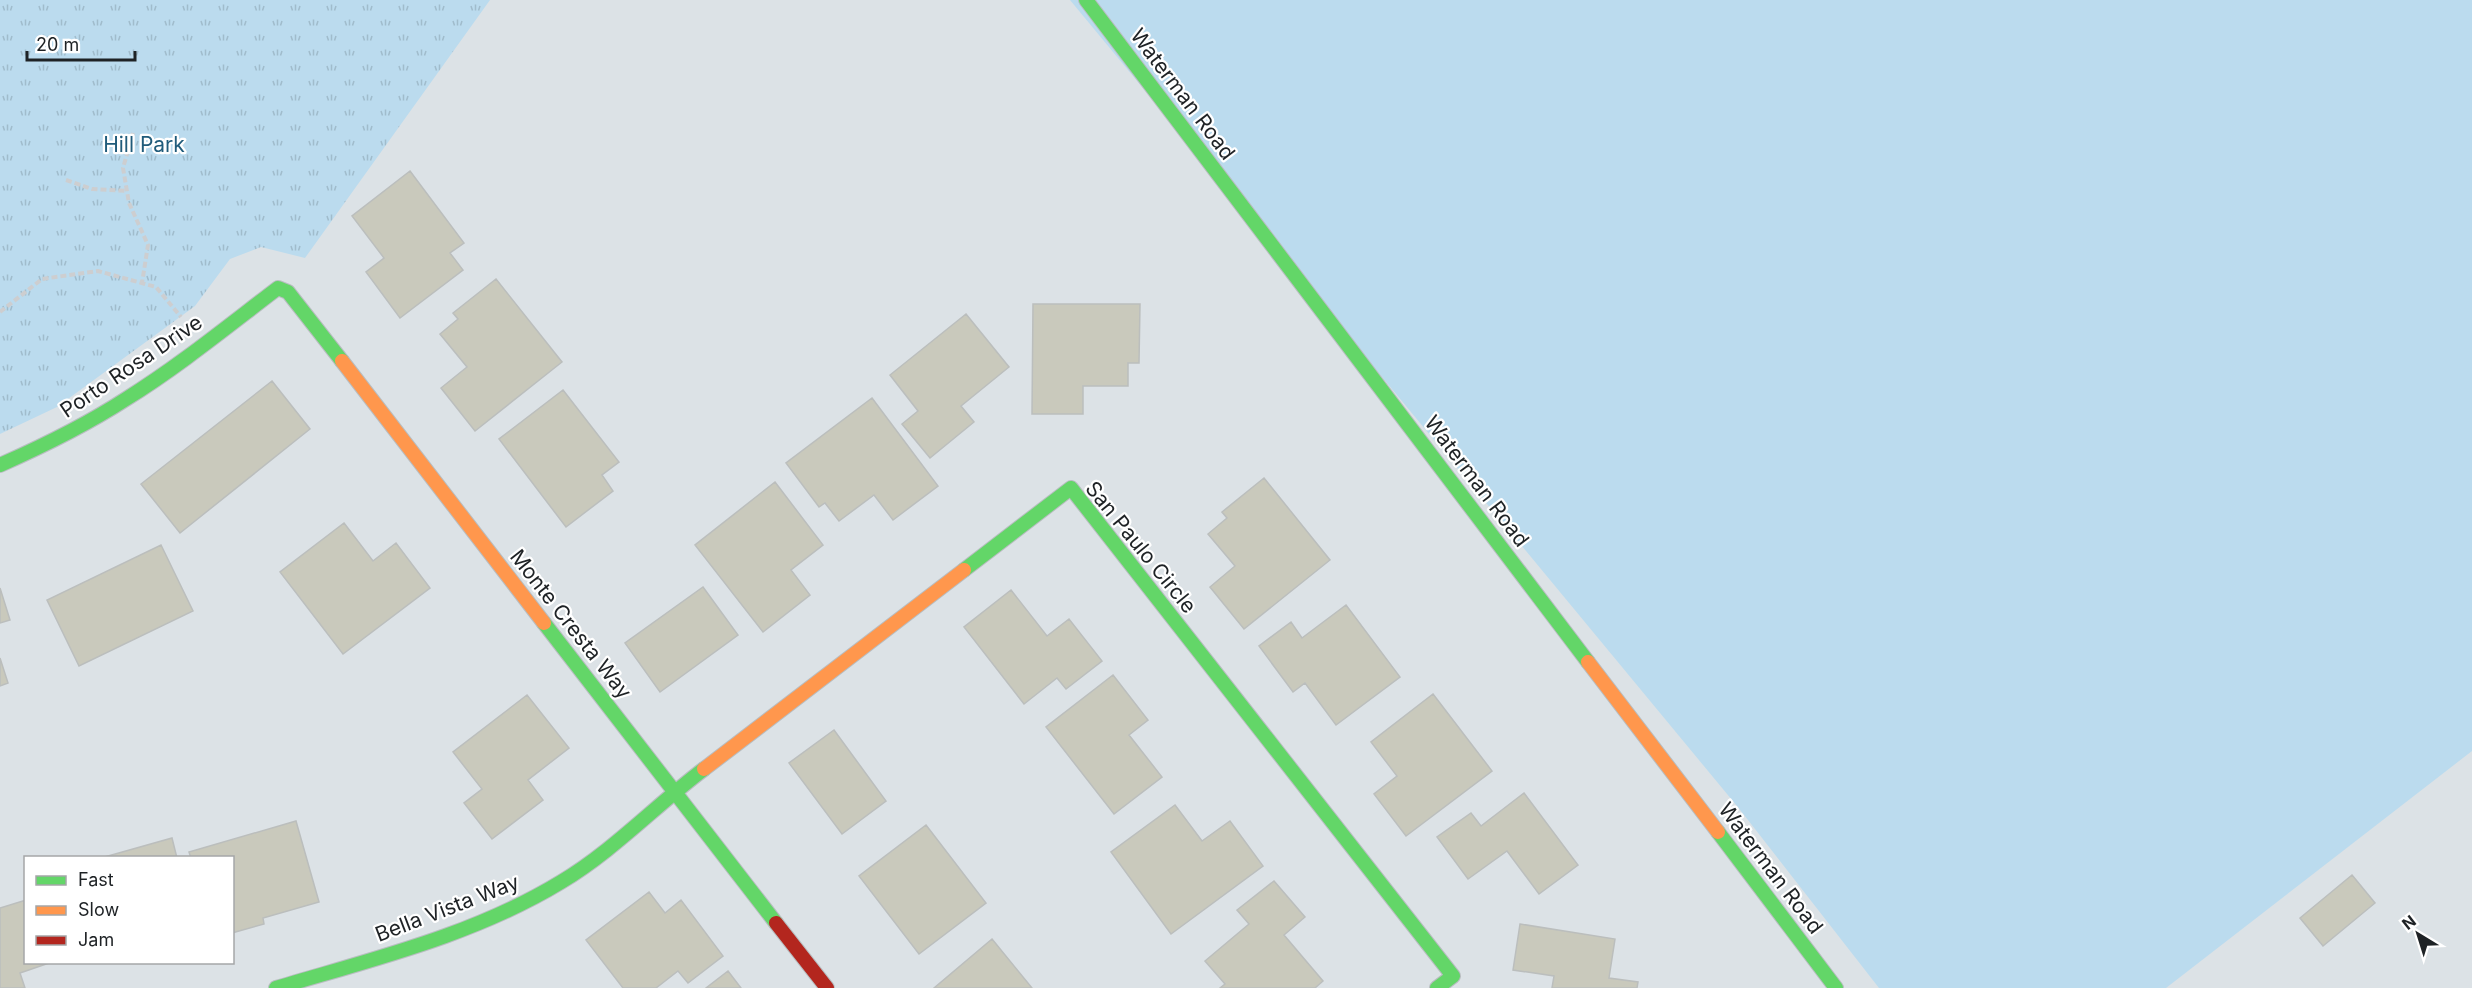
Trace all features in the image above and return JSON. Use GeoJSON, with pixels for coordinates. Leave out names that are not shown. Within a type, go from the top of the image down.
{"type":"FeatureCollection","features":[{"type":"Feature","properties":{"kind":"street","name":"Waterman Road"},"geometry":{"type":"LineString","coordinates":[[1086,0],[1836,988]]}},
{"type":"Feature","properties":{"kind":"street","name":"Porto Rosa Drive"},"geometry":{"type":"LineString","coordinates":[[0,465],[50,443],[144,388],[278,288]]}},
{"type":"Feature","properties":{"kind":"street","name":"Monte Cresta Way"},"geometry":{"type":"LineString","coordinates":[[278,288],[288,292],[827,988]]}},
{"type":"Feature","properties":{"kind":"street","name":"San Paulo Circle"},"geometry":{"type":"LineString","coordinates":[[674,792],[1071,488],[1453,976],[1437,988]]}},
{"type":"Feature","properties":{"kind":"street","name":"Bella Vista Way"},"geometry":{"type":"LineString","coordinates":[[276,988],[410,947],[502,913],[541,894],[578,873],[674,792]]}},
{"type":"Feature","properties":{"kind":"path"},"geometry":{"type":"LineString","coordinates":[[133,132],[123,168],[129,203],[147,245],[142,283]]}},
{"type":"Feature","properties":{"kind":"path"},"geometry":{"type":"LineString","coordinates":[[66,180],[92,189],[127,191]]}},
{"type":"Feature","properties":{"kind":"path"},"geometry":{"type":"LineString","coordinates":[[0,312],[42,279],[98,271],[156,287],[204,344]]}},
{"type":"Feature","properties":{"kind":"green space","name":"Hill Park"},"geometry":{"type":"Polygon","coordinates":[[[0,0],[490,0],[305,258],[261,247],[230,259],[195,306],[57,407],[0,434],[0,0]]]}},
{"type":"Feature","properties":{"kind":"green space"},"geometry":{"type":"Polygon","coordinates":[[[1070,0],[2472,0],[2472,751],[2166,988],[1879,988],[1737,806],[1070,0]]]}},
{"type":"Feature","properties":{"kind":"building"},"geometry":{"type":"Polygon","coordinates":[[[410,171],[464,243],[450,253],[463,270],[400,318],[366,272],[384,258],[352,216],[410,171]]]}},
{"type":"Feature","properties":{"kind":"building"},"geometry":{"type":"Polygon","coordinates":[[[496,279],[562,362],[475,431],[441,388],[467,367],[440,334],[458,319],[453,313],[496,279]]]}},
{"type":"Feature","properties":{"kind":"building"},"geometry":{"type":"Polygon","coordinates":[[[1033,304],[1140,304],[1139,363],[1128,363],[1128,386],[1083,386],[1083,414],[1032,414],[1033,304]]]}},
{"type":"Feature","properties":{"kind":"building"},"geometry":{"type":"Polygon","coordinates":[[[966,314],[1009,367],[961,406],[974,422],[930,458],[902,424],[918,411],[890,375],[966,314]]]}},
{"type":"Feature","properties":{"kind":"building"},"geometry":{"type":"Polygon","coordinates":[[[272,381],[310,429],[180,533],[141,484],[272,381]]]}},
{"type":"Feature","properties":{"kind":"building"},"geometry":{"type":"Polygon","coordinates":[[[563,390],[619,462],[602,475],[613,491],[566,527],[499,439],[563,390]]]}},
{"type":"Feature","properties":{"kind":"building"},"geometry":{"type":"Polygon","coordinates":[[[872,398],[938,486],[893,520],[874,495],[839,521],[825,503],[819,507],[786,463],[872,398]]]}},
{"type":"Feature","properties":{"kind":"building"},"geometry":{"type":"Polygon","coordinates":[[[1264,478],[1330,560],[1244,629],[1210,587],[1235,566],[1208,534],[1227,518],[1222,512],[1264,478]]]}},
{"type":"Feature","properties":{"kind":"building"},"geometry":{"type":"Polygon","coordinates":[[[775,482],[823,545],[791,570],[810,595],[763,632],[695,545],[775,482]]]}},
{"type":"Feature","properties":{"kind":"building"},"geometry":{"type":"Polygon","coordinates":[[[344,523],[373,561],[396,543],[430,588],[343,654],[280,572],[344,523]]]}},
{"type":"Feature","properties":{"kind":"building"},"geometry":{"type":"Polygon","coordinates":[[[161,545],[193,611],[79,666],[47,600],[161,545]]]}},
{"type":"Feature","properties":{"kind":"building"},"geometry":{"type":"Polygon","coordinates":[[[703,587],[738,635],[660,692],[625,643],[703,587]]]}},
{"type":"Feature","properties":{"kind":"building"},"geometry":{"type":"Polygon","coordinates":[[[0,588],[10,620],[0,623],[0,588]]]}},
{"type":"Feature","properties":{"kind":"building"},"geometry":{"type":"Polygon","coordinates":[[[1011,590],[1047,636],[1069,619],[1102,661],[1066,689],[1057,678],[1024,704],[964,627],[1011,590]]]}},
{"type":"Feature","properties":{"kind":"building"},"geometry":{"type":"Polygon","coordinates":[[[1346,605],[1400,677],[1336,725],[1305,683],[1293,692],[1259,646],[1291,622],[1302,638],[1346,605]]]}},
{"type":"Feature","properties":{"kind":"building"},"geometry":{"type":"Polygon","coordinates":[[[0,658],[8,683],[0,686],[0,658]]]}},
{"type":"Feature","properties":{"kind":"building"},"geometry":{"type":"Polygon","coordinates":[[[1113,675],[1148,720],[1129,735],[1162,777],[1114,814],[1046,727],[1113,675]]]}},
{"type":"Feature","properties":{"kind":"building"},"geometry":{"type":"Polygon","coordinates":[[[1433,694],[1492,771],[1406,836],[1374,794],[1397,776],[1371,742],[1433,694]]]}},
{"type":"Feature","properties":{"kind":"building"},"geometry":{"type":"Polygon","coordinates":[[[527,695],[569,748],[528,780],[543,800],[492,839],[464,803],[482,789],[453,752],[527,695]]]}},
{"type":"Feature","properties":{"kind":"building"},"geometry":{"type":"Polygon","coordinates":[[[834,730],[886,801],[842,834],[789,763],[834,730]]]}},
{"type":"Feature","properties":{"kind":"building"},"geometry":{"type":"Polygon","coordinates":[[[1524,793],[1578,865],[1539,894],[1507,851],[1468,879],[1437,837],[1471,813],[1481,826],[1524,793]]]}},
{"type":"Feature","properties":{"kind":"building"},"geometry":{"type":"Polygon","coordinates":[[[1175,805],[1202,841],[1230,821],[1263,866],[1171,934],[1111,852],[1175,805]]]}},
{"type":"Feature","properties":{"kind":"building"},"geometry":{"type":"Polygon","coordinates":[[[296,821],[319,902],[263,918],[264,924],[234,932],[234,856],[190,856],[189,852],[296,821]]]}},
{"type":"Feature","properties":{"kind":"building"},"geometry":{"type":"Polygon","coordinates":[[[926,825],[986,903],[919,954],[859,876],[926,825]]]}},
{"type":"Feature","properties":{"kind":"building"},"geometry":{"type":"Polygon","coordinates":[[[172,838],[176,856],[108,856],[172,838]]]}},
{"type":"Feature","properties":{"kind":"building"},"geometry":{"type":"Polygon","coordinates":[[[2352,875],[2375,903],[2323,946],[2300,918],[2352,875]]]}},
{"type":"Feature","properties":{"kind":"building"},"geometry":{"type":"Polygon","coordinates":[[[1274,881],[1305,917],[1284,935],[1323,981],[1315,988],[1220,988],[1225,984],[1205,961],[1249,924],[1237,910],[1274,881]]]}},
{"type":"Feature","properties":{"kind":"building"},"geometry":{"type":"Polygon","coordinates":[[[649,892],[665,913],[681,900],[723,956],[688,983],[678,971],[656,988],[623,988],[586,940],[649,892]]]}},
{"type":"Feature","properties":{"kind":"building"},"geometry":{"type":"Polygon","coordinates":[[[24,901],[24,964],[46,964],[20,973],[25,988],[0,988],[0,908],[24,901]]]}},
{"type":"Feature","properties":{"kind":"building"},"geometry":{"type":"Polygon","coordinates":[[[1520,924],[1615,939],[1609,978],[1638,982],[1637,988],[1552,988],[1554,976],[1513,970],[1520,924]]]}},
{"type":"Feature","properties":{"kind":"building"},"geometry":{"type":"Polygon","coordinates":[[[992,939],[1032,988],[934,988],[992,939]]]}},
{"type":"Feature","properties":{"kind":"building"},"geometry":{"type":"Polygon","coordinates":[[[728,971],[741,988],[706,988],[728,971]]]}},
{"type":"Feature","properties":{"kind":"traffic: fast"},"geometry":{"type":"LineString","coordinates":[[1086,0],[1588,662]]}},
{"type":"Feature","properties":{"kind":"traffic: fast"},"geometry":{"type":"LineString","coordinates":[[0,465],[64,435],[126,399],[184,359],[278,288],[288,292],[342,361]]}},
{"type":"Feature","properties":{"kind":"traffic: fast"},"geometry":{"type":"LineString","coordinates":[[964,570],[1071,488],[1453,976],[1437,988]]}},
{"type":"Feature","properties":{"kind":"traffic: fast"},"geometry":{"type":"LineString","coordinates":[[544,623],[776,923]]}},
{"type":"Feature","properties":{"kind":"traffic: fast"},"geometry":{"type":"LineString","coordinates":[[276,988],[422,944],[528,901],[580,870],[704,769]]}},
{"type":"Feature","properties":{"kind":"traffic: fast"},"geometry":{"type":"LineString","coordinates":[[1718,832],[1836,988]]}},
{"type":"Feature","properties":{"kind":"traffic: slow"},"geometry":{"type":"LineString","coordinates":[[342,361],[544,623]]}},
{"type":"Feature","properties":{"kind":"traffic: slow"},"geometry":{"type":"LineString","coordinates":[[704,769],[964,570]]}},
{"type":"Feature","properties":{"kind":"traffic: slow"},"geometry":{"type":"LineString","coordinates":[[1588,662],[1718,832]]}},
{"type":"Feature","properties":{"kind":"traffic: jam"},"geometry":{"type":"LineString","coordinates":[[776,923],[827,988]]}}]}
